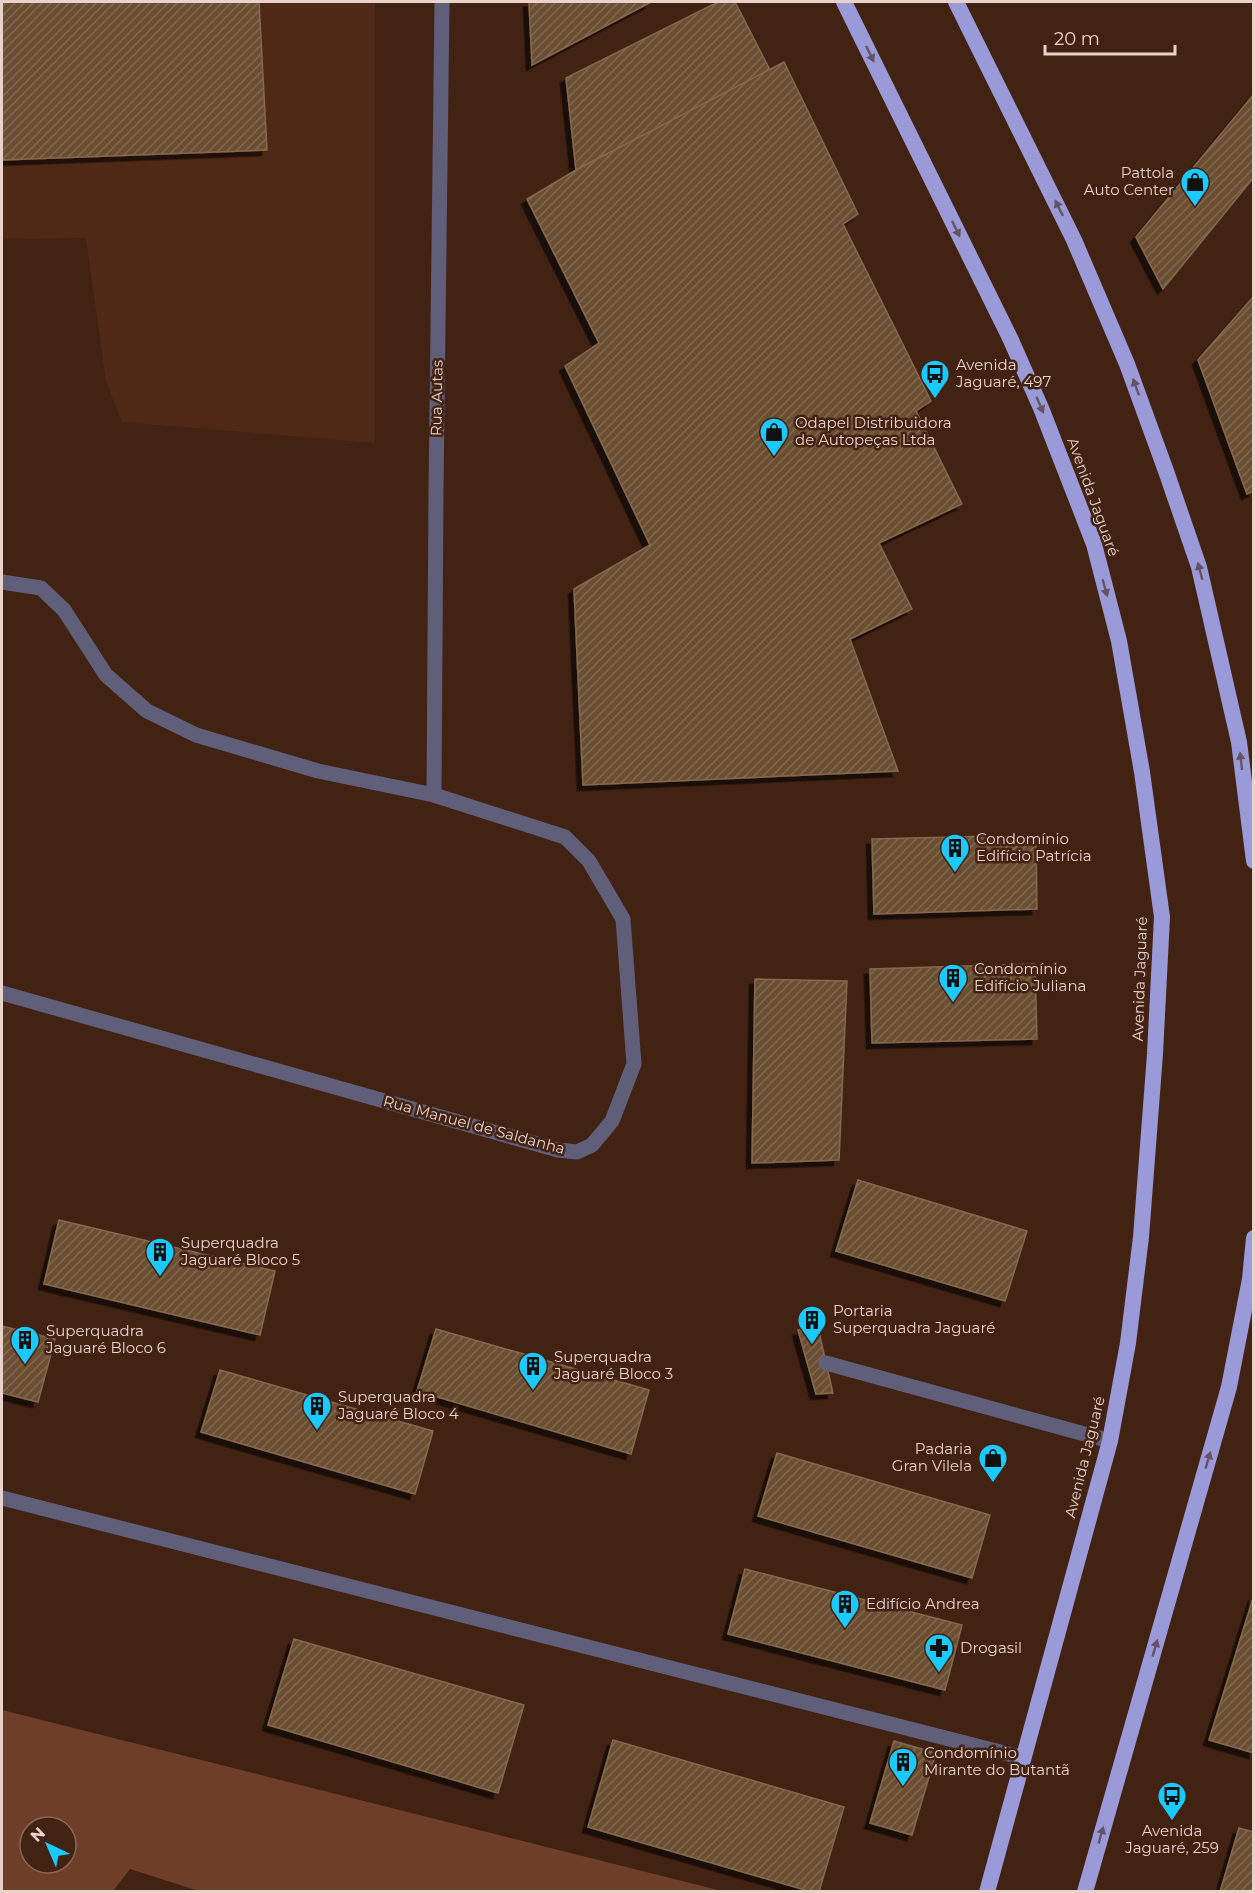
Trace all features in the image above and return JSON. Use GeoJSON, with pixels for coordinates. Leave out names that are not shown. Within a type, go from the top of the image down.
{"type":"FeatureCollection","features":[{"type":"Feature","properties":{"kind":"highway","name":"Avenida Jaguaré"},"geometry":{"type":"LineString","coordinates":[[844,2],[1005,328],[1041,408],[1094,544],[1119,641],[1142,772],[1162,917],[1155,1054],[1141,1237],[1128,1343],[1110,1442],[987,1892]]}},
{"type":"Feature","properties":{"kind":"highway"},"geometry":{"type":"LineString","coordinates":[[956,2],[1074,240],[1127,364],[1166,471],[1199,567],[1239,742],[1254,861]]}},
{"type":"Feature","properties":{"kind":"highway"},"geometry":{"type":"LineString","coordinates":[[1085,1892],[1229,1387],[1250,1279],[1254,1238]]}},
{"type":"Feature","properties":{"kind":"street","name":"Rua Autas"},"geometry":{"type":"LineString","coordinates":[[434,795],[442,2]]}},
{"type":"Feature","properties":{"kind":"street","name":"Rua Manuel de Saldanha"},"geometry":{"type":"LineString","coordinates":[[2,582],[41,588],[64,610],[106,675],[147,711],[186,731],[318,771],[434,795],[565,837],[589,861],[623,919],[634,1064],[612,1120],[592,1144],[577,1152],[558,1150],[2,993]]}},
{"type":"Feature","properties":{"kind":"street"},"geometry":{"type":"LineString","coordinates":[[826,1363],[1110,1442]]}},
{"type":"Feature","properties":{"kind":"street"},"geometry":{"type":"LineString","coordinates":[[2,1498],[1024,1758]]}},
{"type":"Feature","properties":{"kind":"shaded area"},"geometry":{"type":"Polygon","coordinates":[[[2,2],[375,2],[375,443],[122,422],[106,381],[86,238],[2,239],[2,2]]]}},
{"type":"Feature","properties":{"kind":"shaded area"},"geometry":{"type":"Polygon","coordinates":[[[2,1710],[722,1891],[202,1892],[130,1869],[113,1891],[2,1891],[2,1710]]]}},
{"type":"Feature","properties":{"kind":"building"},"geometry":{"type":"Polygon","coordinates":[[[2,2],[259,2],[267,150],[2,160],[2,2]]]}},
{"type":"Feature","properties":{"kind":"building"},"geometry":{"type":"Polygon","coordinates":[[[529,2],[651,2],[532,65],[529,2]]]}},
{"type":"Feature","properties":{"kind":"building"},"geometry":{"type":"Polygon","coordinates":[[[718,2],[735,2],[770,70],[576,170],[566,78],[718,2]]]}},
{"type":"Feature","properties":{"kind":"building","name":"Odapel Distribuidora de Autopeças Ltda"},"geometry":{"type":"Polygon","coordinates":[[[784,62],[858,214],[843,224],[931,401],[916,411],[962,504],[879,543],[912,609],[850,639],[898,771],[583,785],[574,589],[650,545],[565,366],[599,343],[527,199],[576,170],[784,62]]]}},
{"type":"Feature","properties":{"kind":"building","name":"Pattola Auto Center"},"geometry":{"type":"Polygon","coordinates":[[[1254,94],[1254,177],[1163,289],[1136,237],[1254,94]]]}},
{"type":"Feature","properties":{"kind":"building"},"geometry":{"type":"Polygon","coordinates":[[[1254,296],[1254,491],[1247,494],[1198,360],[1254,296]]]}},
{"type":"Feature","properties":{"kind":"building","name":"Condomínio Edifício Patrícia"},"geometry":{"type":"Polygon","coordinates":[[[1036,835],[1037,909],[874,914],[872,839],[1036,835]]]}},
{"type":"Feature","properties":{"kind":"building","name":"Condomínio Edifício Juliana"},"geometry":{"type":"Polygon","coordinates":[[[1035,964],[1037,1039],[872,1043],[870,969],[1035,964]]]}},
{"type":"Feature","properties":{"kind":"building"},"geometry":{"type":"Polygon","coordinates":[[[755,979],[847,981],[839,1160],[752,1163],[755,979]]]}},
{"type":"Feature","properties":{"kind":"building"},"geometry":{"type":"Polygon","coordinates":[[[858,1180],[1027,1231],[1005,1301],[836,1251],[858,1180]]]}},
{"type":"Feature","properties":{"kind":"building","name":"Superquadra Jaguaré Bloco 5"},"geometry":{"type":"Polygon","coordinates":[[[59,1220],[275,1271],[260,1335],[44,1284],[59,1220]]]}},
{"type":"Feature","properties":{"kind":"building","name":"Superquadra Jaguaré Bloco 6"},"geometry":{"type":"Polygon","coordinates":[[[2,1326],[55,1339],[38,1402],[2,1393],[2,1326]]]}},
{"type":"Feature","properties":{"kind":"building","name":"Portaria Superquadra Jaguaré"},"geometry":{"type":"Polygon","coordinates":[[[818,1327],[833,1393],[816,1394],[798,1330],[818,1327]]]}},
{"type":"Feature","properties":{"kind":"building","name":"Superquadra Jaguaré Bloco 3"},"geometry":{"type":"Polygon","coordinates":[[[436,1329],[649,1390],[631,1454],[417,1391],[436,1329]]]}},
{"type":"Feature","properties":{"kind":"building","name":"Superquadra Jaguaré Bloco 4"},"geometry":{"type":"Polygon","coordinates":[[[220,1370],[433,1431],[415,1494],[201,1432],[220,1370]]]}},
{"type":"Feature","properties":{"kind":"building"},"geometry":{"type":"Polygon","coordinates":[[[777,1453],[990,1515],[972,1578],[758,1516],[777,1453]]]}},
{"type":"Feature","properties":{"kind":"building","name":"Edifício Andrea"},"geometry":{"type":"Polygon","coordinates":[[[745,1569],[962,1625],[945,1690],[728,1634],[745,1569]]]}},
{"type":"Feature","properties":{"kind":"building"},"geometry":{"type":"Polygon","coordinates":[[[1254,1595],[1254,1753],[1209,1740],[1254,1595]]]}},
{"type":"Feature","properties":{"kind":"building"},"geometry":{"type":"Polygon","coordinates":[[[294,1639],[524,1705],[498,1793],[268,1725],[294,1639]]]}},
{"type":"Feature","properties":{"kind":"building"},"geometry":{"type":"Polygon","coordinates":[[[613,1740],[844,1807],[819,1892],[812,1892],[588,1827],[613,1740]]]}},
{"type":"Feature","properties":{"kind":"building","name":"Condomínio Mirante do Butantã"},"geometry":{"type":"Polygon","coordinates":[[[894,1741],[936,1753],[912,1835],[870,1823],[894,1741]]]}},
{"type":"Feature","properties":{"kind":"building"},"geometry":{"type":"Polygon","coordinates":[[[1239,1828],[1254,1832],[1254,1892],[1220,1892],[1239,1828]]]}},
{"type":"Feature","properties":{"kind":"place","name":"Pattola Auto Center"},"geometry":{"type":"Point","coordinates":[1195,208]}},
{"type":"Feature","properties":{"kind":"place","name":"Avenida Jaguaré, 497"},"geometry":{"type":"Point","coordinates":[935,400]}},
{"type":"Feature","properties":{"kind":"place","name":"Odapel Distribuidora de Autopeças Ltda"},"geometry":{"type":"Point","coordinates":[774,458]}},
{"type":"Feature","properties":{"kind":"place","name":"Condomínio Edifício Patrícia"},"geometry":{"type":"Point","coordinates":[955,874]}},
{"type":"Feature","properties":{"kind":"place","name":"Condomínio Edifício Juliana"},"geometry":{"type":"Point","coordinates":[953,1004]}},
{"type":"Feature","properties":{"kind":"place","name":"Superquadra Jaguaré Bloco 5"},"geometry":{"type":"Point","coordinates":[160,1278]}},
{"type":"Feature","properties":{"kind":"place","name":"Portaria Superquadra Jaguaré"},"geometry":{"type":"Point","coordinates":[812,1346]}},
{"type":"Feature","properties":{"kind":"place","name":"Superquadra Jaguaré Bloco 6"},"geometry":{"type":"Point","coordinates":[25,1366]}},
{"type":"Feature","properties":{"kind":"place","name":"Superquadra Jaguaré Bloco 3"},"geometry":{"type":"Point","coordinates":[533,1392]}},
{"type":"Feature","properties":{"kind":"place","name":"Superquadra Jaguaré Bloco 4"},"geometry":{"type":"Point","coordinates":[317,1432]}},
{"type":"Feature","properties":{"kind":"place","name":"Padaria Gran Vilela"},"geometry":{"type":"Point","coordinates":[993,1484]}},
{"type":"Feature","properties":{"kind":"place","name":"Edifício Andrea"},"geometry":{"type":"Point","coordinates":[845,1630]}},
{"type":"Feature","properties":{"kind":"place","name":"Drogasil"},"geometry":{"type":"Point","coordinates":[939,1674]}},
{"type":"Feature","properties":{"kind":"place","name":"Condomínio Mirante do Butantã"},"geometry":{"type":"Point","coordinates":[903,1788]}},
{"type":"Feature","properties":{"kind":"place","name":"Avenida Jaguaré, 259"},"geometry":{"type":"Point","coordinates":[1172,1822]}}]}
